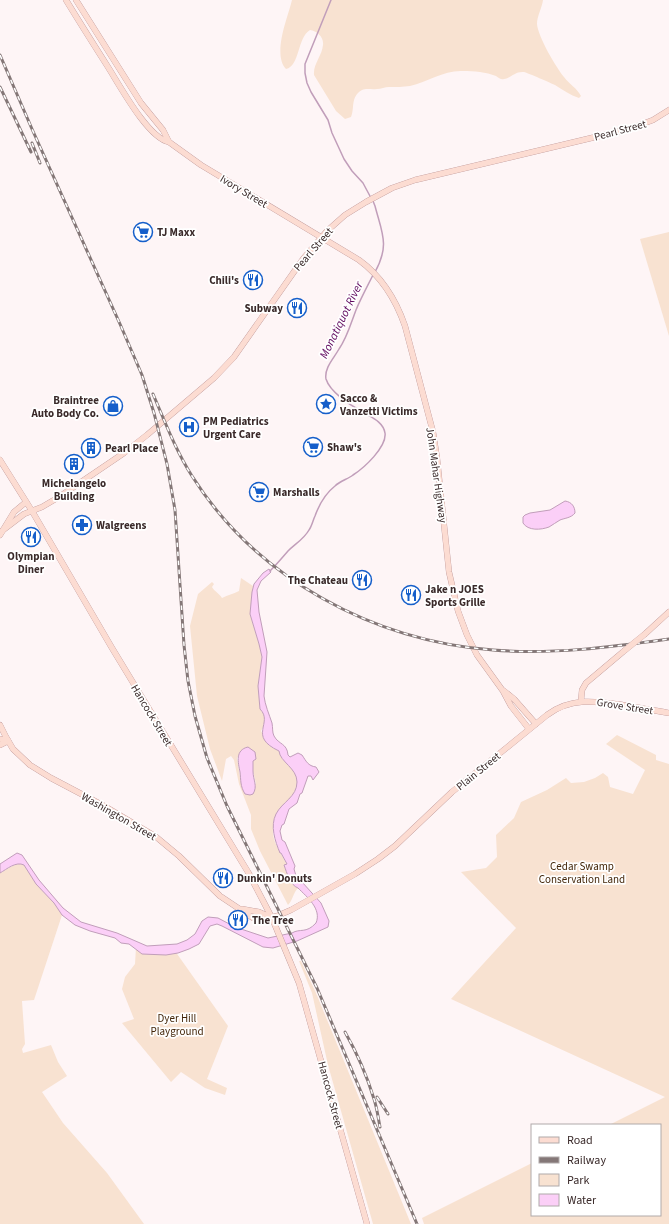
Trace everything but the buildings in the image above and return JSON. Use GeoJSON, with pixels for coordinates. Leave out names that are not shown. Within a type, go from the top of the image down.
{"type":"FeatureCollection","features":[{"type":"Feature","properties":{"kind":"main road","name":"Ivory Street"},"geometry":{"type":"LineString","coordinates":[[66,0],[138,113],[158,136],[170,142],[201,165],[321,237]]}},
{"type":"Feature","properties":{"kind":"main road","name":"Ivory Street"},"geometry":{"type":"LineString","coordinates":[[76,0],[137,96],[149,114],[163,130],[170,142]]}},
{"type":"Feature","properties":{"kind":"main road","name":"Pearl Street"},"geometry":{"type":"LineString","coordinates":[[32,511],[59,497],[133,446],[219,373],[237,354],[303,258],[321,237],[345,215],[397,186],[429,176],[634,127],[653,120],[669,110]]}},
{"type":"Feature","properties":{"kind":"main road","name":"John Mahar Highway"},"geometry":{"type":"LineString","coordinates":[[321,237],[355,257],[367,266],[380,280],[393,299],[403,320],[433,432],[449,572],[454,600],[460,618],[477,655],[503,691],[509,704],[529,729]]}},
{"type":"Feature","properties":{"kind":"main road"},"geometry":{"type":"LineString","coordinates":[[0,460],[32,511],[24,514],[2,533]]}},
{"type":"Feature","properties":{"kind":"main road"},"geometry":{"type":"LineString","coordinates":[[2,533],[14,512],[26,502]]}},
{"type":"Feature","properties":{"kind":"main road","name":"Hancock Street"},"geometry":{"type":"LineString","coordinates":[[32,511],[112,648],[256,884],[272,918],[293,966],[303,994],[367,1224]]}},
{"type":"Feature","properties":{"kind":"main road"},"geometry":{"type":"LineString","coordinates":[[581,701],[582,690],[586,683],[669,612]]}},
{"type":"Feature","properties":{"kind":"main road","name":"John Mahar Highway"},"geometry":{"type":"LineString","coordinates":[[503,691],[514,699],[536,724]]}},
{"type":"Feature","properties":{"kind":"main road","name":"Plain Street"},"geometry":{"type":"LineString","coordinates":[[272,918],[291,910],[361,870],[384,854],[452,792],[529,729],[558,708],[569,703],[581,701]]}},
{"type":"Feature","properties":{"kind":"main road","name":"Grove Street"},"geometry":{"type":"LineString","coordinates":[[581,701],[597,701],[669,713]]}},
{"type":"Feature","properties":{"kind":"main road","name":"Washington Street"},"geometry":{"type":"LineString","coordinates":[[0,725],[8,740],[22,758],[38,771],[106,807],[154,836],[179,856],[216,892],[240,908],[259,912],[272,918]]}},
{"type":"Feature","properties":{"kind":"main road"},"geometry":{"type":"LineString","coordinates":[[0,739],[8,740]]}},
{"type":"Feature","properties":{"kind":"main road"},"geometry":{"type":"LineString","coordinates":[[0,745],[8,740]]}},
{"type":"Feature","properties":{"kind":"green space"},"geometry":{"type":"Polygon","coordinates":[[[292,0],[543,0],[537,24],[538,30],[548,52],[561,72],[581,96],[579,98],[576,97],[555,85],[524,72],[500,79],[496,76],[484,73],[456,71],[449,72],[410,86],[362,90],[354,99],[351,117],[345,119],[336,111],[314,75],[315,67],[323,45],[320,35],[310,30],[303,39],[291,67],[286,69],[282,62],[280,54],[282,35],[292,0]]]}},
{"type":"Feature","properties":{"kind":"green space"},"geometry":{"type":"Polygon","coordinates":[[[669,232],[669,336],[640,239],[669,232]]]}},
{"type":"Feature","properties":{"kind":"green space"},"geometry":{"type":"Polygon","coordinates":[[[241,578],[253,586],[250,614],[262,657],[258,686],[260,709],[264,714],[265,720],[261,731],[271,747],[279,751],[282,759],[292,769],[297,782],[293,795],[279,811],[273,825],[274,838],[287,865],[284,865],[291,882],[298,888],[288,905],[260,851],[251,829],[251,815],[239,784],[234,760],[231,756],[226,759],[222,781],[210,749],[197,696],[190,626],[198,594],[212,582],[214,584],[212,587],[222,598],[239,591],[241,578]],[[244,748],[237,758],[240,777],[256,784],[253,771],[244,748]]]}},
{"type":"Feature","properties":{"kind":"green space","name":"Cedar Swamp Conservation Land"},"geometry":{"type":"Polygon","coordinates":[[[617,735],[656,755],[656,760],[669,764],[669,1224],[424,1224],[422,1218],[531,1164],[531,1216],[661,1216],[661,1124],[611,1124],[665,1097],[451,999],[516,928],[461,872],[486,868],[497,857],[496,835],[514,818],[521,802],[547,790],[566,778],[571,783],[584,782],[603,773],[608,777],[610,787],[633,794],[645,770],[606,744],[617,735]]]}},
{"type":"Feature","properties":{"kind":"green space"},"geometry":{"type":"Polygon","coordinates":[[[18,863],[24,865],[36,884],[54,903],[62,915],[34,1000],[22,1001],[25,1044],[22,1049],[23,1053],[51,1045],[58,1062],[67,1076],[42,1092],[63,1123],[107,1173],[144,1224],[0,1224],[0,873],[18,863]]]}},
{"type":"Feature","properties":{"kind":"green space","name":"Dyer Hill Playground"},"geometry":{"type":"Polygon","coordinates":[[[136,947],[175,951],[228,1026],[207,1079],[227,1088],[225,1095],[205,1088],[181,1072],[171,1082],[122,1023],[134,1019],[122,989],[125,977],[135,964],[136,947]]]}},
{"type":"Feature","properties":{"kind":"green space"},"geometry":{"type":"Polygon","coordinates":[[[299,961],[301,961],[316,993],[411,1224],[373,1224],[328,1065],[312,993],[299,961]]]}},
{"type":"Feature","properties":{"kind":"water"},"geometry":{"type":"Polygon","coordinates":[[[565,501],[570,502],[574,507],[575,513],[572,516],[542,529],[531,529],[523,523],[523,517],[525,515],[550,510],[565,501]]]}},
{"type":"Feature","properties":{"kind":"water"},"geometry":{"type":"Polygon","coordinates":[[[269,569],[271,572],[261,581],[257,590],[259,612],[267,652],[264,696],[265,703],[272,723],[274,736],[286,748],[288,755],[290,757],[298,753],[302,755],[311,766],[316,767],[319,772],[313,780],[311,776],[308,776],[297,803],[289,809],[280,831],[282,840],[285,842],[295,866],[294,869],[297,879],[302,882],[321,903],[329,921],[328,927],[297,941],[273,948],[263,947],[217,924],[210,926],[199,944],[189,949],[166,955],[142,954],[129,944],[121,943],[115,938],[75,925],[62,915],[54,903],[36,884],[24,865],[15,865],[0,873],[0,864],[17,853],[22,855],[39,880],[63,908],[81,922],[117,933],[147,946],[177,944],[187,940],[195,934],[202,921],[208,917],[218,918],[235,927],[268,938],[306,930],[316,923],[317,913],[313,904],[291,882],[284,865],[287,864],[276,844],[273,828],[276,814],[295,792],[297,782],[292,769],[282,759],[279,751],[264,740],[263,735],[264,714],[260,709],[258,686],[262,657],[250,614],[254,584],[263,573],[269,569]]]}},
{"type":"Feature","properties":{"kind":"water"},"geometry":{"type":"Polygon","coordinates":[[[248,747],[255,752],[256,759],[253,761],[255,788],[253,794],[250,795],[245,794],[242,788],[238,760],[241,751],[248,747]]]}},
{"type":"Feature","properties":{"kind":"waterway","name":"Monatiquot River"},"geometry":{"type":"LineString","coordinates":[[331,0],[305,64],[307,83],[328,120],[332,133],[344,159],[363,183],[371,198]]}},
{"type":"Feature","properties":{"kind":"waterway","name":"Monatiquot River"},"geometry":{"type":"LineString","coordinates":[[373,201],[383,239],[380,263],[375,272]]}},
{"type":"Feature","properties":{"kind":"waterway","name":"Monatiquot River"},"geometry":{"type":"LineString","coordinates":[[270,571],[307,533],[321,504],[329,492],[337,484],[358,472],[374,457],[385,439],[385,433],[382,425],[341,398],[328,384],[326,379],[326,371],[342,345],[373,275]]}},
{"type":"Feature","properties":{"kind":"railway"},"geometry":{"type":"LineString","coordinates":[[0,55],[142,375],[154,413],[167,464],[175,510],[184,645],[188,681],[195,716],[207,758],[227,806],[317,988],[417,1224]]}},
{"type":"Feature","properties":{"kind":"railway"},"geometry":{"type":"LineString","coordinates":[[0,87],[31,152]]}},
{"type":"Feature","properties":{"kind":"railway"},"geometry":{"type":"LineString","coordinates":[[32,143],[40,163]]}},
{"type":"Feature","properties":{"kind":"railway"},"geometry":{"type":"LineString","coordinates":[[153,394],[181,457],[192,476],[219,513],[250,545],[284,574],[322,598],[363,618],[405,634],[449,644],[493,650],[537,652],[559,651],[669,639]]}},
{"type":"Feature","properties":{"kind":"railway"},"geometry":{"type":"LineString","coordinates":[[345,1032],[358,1056],[368,1082],[376,1106],[380,1127]]}},
{"type":"Feature","properties":{"kind":"railway"},"geometry":{"type":"LineString","coordinates":[[377,1097],[388,1114]]}},
{"type":"Feature","properties":{"kind":"place","name":"TJ Maxx"},"geometry":{"type":"Point","coordinates":[143,232]}},
{"type":"Feature","properties":{"kind":"place","name":"Chili's"},"geometry":{"type":"Point","coordinates":[253,280]}},
{"type":"Feature","properties":{"kind":"place","name":"Subway"},"geometry":{"type":"Point","coordinates":[297,308]}},
{"type":"Feature","properties":{"kind":"place","name":"Sacco & Vanzetti Victims"},"geometry":{"type":"Point","coordinates":[326,404]}},
{"type":"Feature","properties":{"kind":"place","name":"Braintree Auto Body Co."},"geometry":{"type":"Point","coordinates":[113,406]}},
{"type":"Feature","properties":{"kind":"place","name":"PM Pediatrics Urgent Care"},"geometry":{"type":"Point","coordinates":[189,427]}},
{"type":"Feature","properties":{"kind":"place","name":"Shaw's"},"geometry":{"type":"Point","coordinates":[313,447]}},
{"type":"Feature","properties":{"kind":"place","name":"Pearl Place"},"geometry":{"type":"Point","coordinates":[91,448]}},
{"type":"Feature","properties":{"kind":"place","name":"Michelangelo Building"},"geometry":{"type":"Point","coordinates":[74,464]}},
{"type":"Feature","properties":{"kind":"place","name":"Marshalls"},"geometry":{"type":"Point","coordinates":[259,492]}},
{"type":"Feature","properties":{"kind":"place","name":"Walgreens"},"geometry":{"type":"Point","coordinates":[82,525]}},
{"type":"Feature","properties":{"kind":"place","name":"Olympian Diner"},"geometry":{"type":"Point","coordinates":[31,537]}},
{"type":"Feature","properties":{"kind":"place","name":"The Chateau"},"geometry":{"type":"Point","coordinates":[362,580]}},
{"type":"Feature","properties":{"kind":"place","name":"Jake n JOES Sports Grille"},"geometry":{"type":"Point","coordinates":[411,595]}},
{"type":"Feature","properties":{"kind":"place","name":"Dunkin' Donuts"},"geometry":{"type":"Point","coordinates":[223,878]}},
{"type":"Feature","properties":{"kind":"place","name":"The Tree"},"geometry":{"type":"Point","coordinates":[238,920]}}]}
